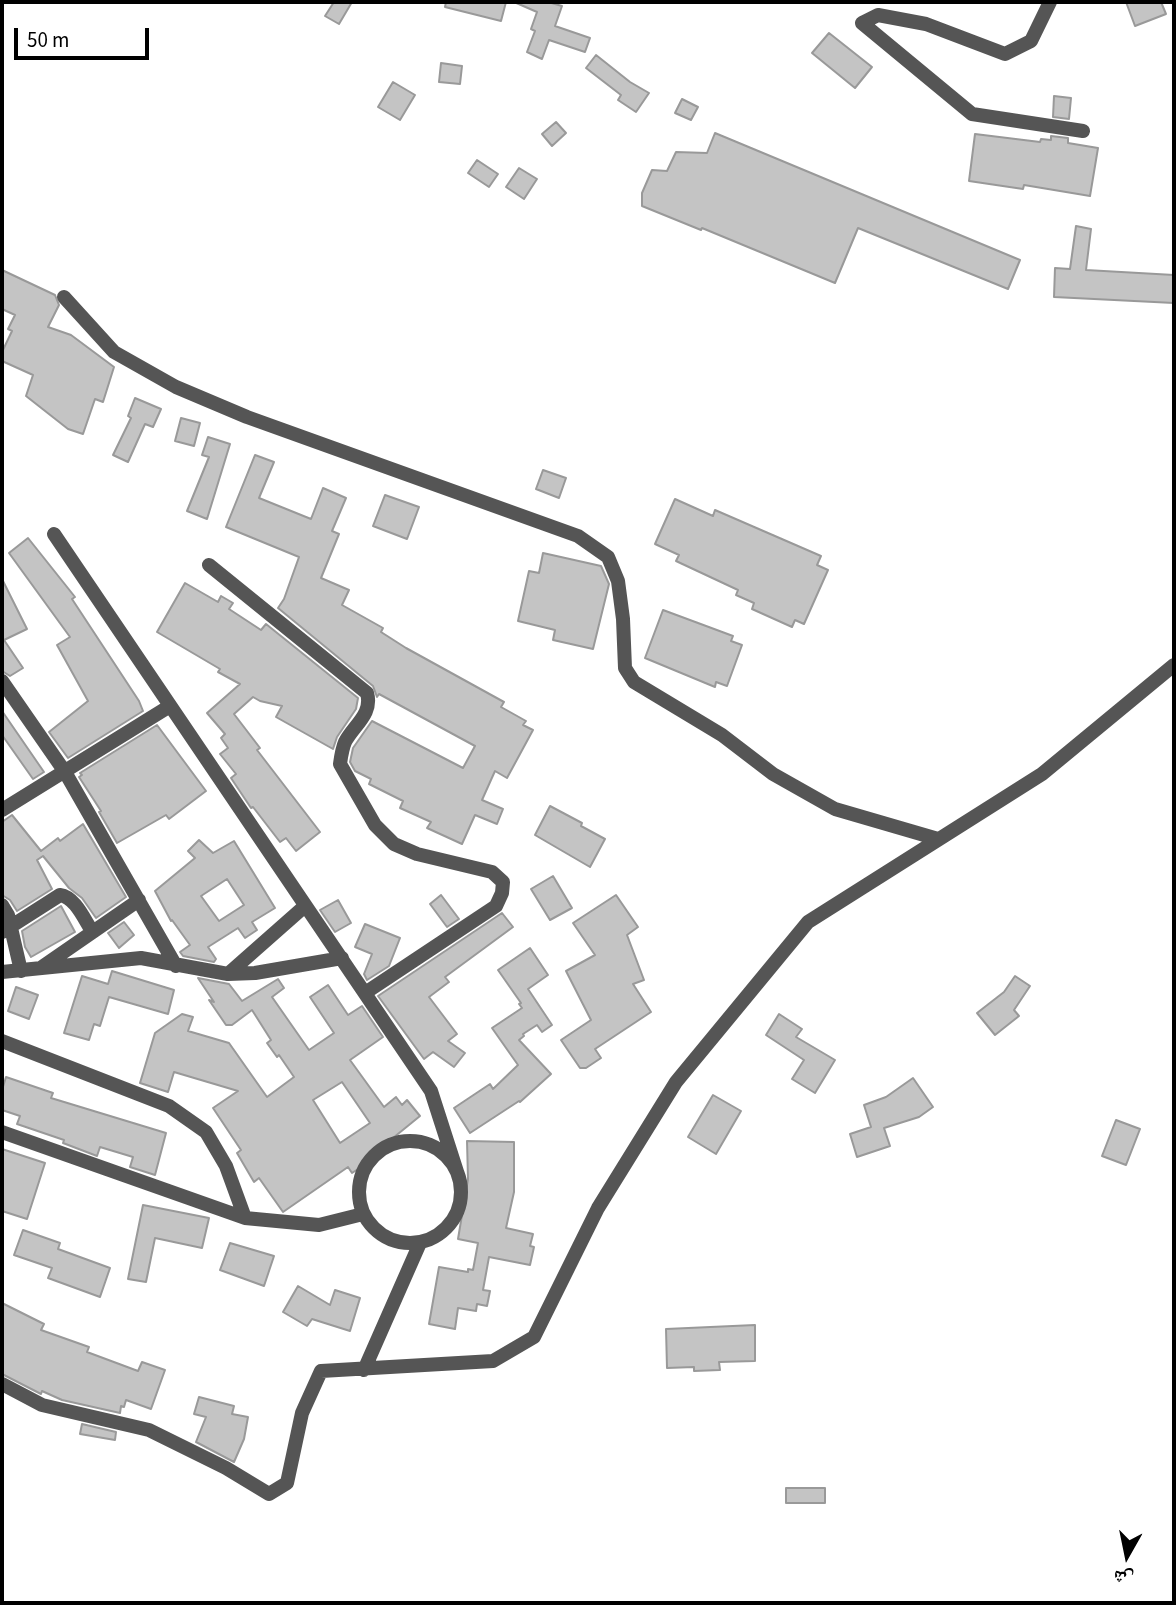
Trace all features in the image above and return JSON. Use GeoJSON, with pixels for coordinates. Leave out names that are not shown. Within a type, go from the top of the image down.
{"type":"FeatureCollection","features":[{"type":"Feature","properties":{"kind":"street"},"geometry":{"type":"LineString","coordinates":[[1050,2],[1031,41],[1005,54],[926,24],[878,15],[862,23],[972,114],[1083,131]]}},
{"type":"Feature","properties":{"kind":"street"},"geometry":{"type":"LineString","coordinates":[[64,297],[114,352],[176,387],[247,417],[578,536],[608,557],[618,581],[625,668],[634,682],[722,735],[773,774],[835,809],[938,839]]}},
{"type":"Feature","properties":{"kind":"street"},"geometry":{"type":"LineString","coordinates":[[54,534],[431,1091],[459,1178],[461,1195],[458,1211],[449,1226],[436,1237],[420,1243],[403,1243],[387,1238],[373,1228],[363,1214],[358,1198],[360,1181],[366,1166],[377,1153],[392,1144],[408,1141],[425,1143],[440,1151],[452,1163],[459,1178]]}},
{"type":"Feature","properties":{"kind":"street"},"geometry":{"type":"LineString","coordinates":[[209,565],[367,693],[368,710],[345,743],[341,764],[376,825],[394,844],[417,854],[492,872],[503,882],[502,893],[496,906],[365,993]]}},
{"type":"Feature","properties":{"kind":"street"},"geometry":{"type":"LineString","coordinates":[[2,1384],[41,1405],[149,1430],[226,1468],[270,1494],[287,1483],[302,1413],[321,1371],[493,1361],[534,1337],[598,1208],[676,1082],[808,922],[1042,774],[1174,665]]}},
{"type":"Feature","properties":{"kind":"street"},"geometry":{"type":"LineString","coordinates":[[2,681],[65,772],[176,966]]}},
{"type":"Feature","properties":{"kind":"street"},"geometry":{"type":"LineString","coordinates":[[2,810],[170,706]]}},
{"type":"Feature","properties":{"kind":"street"},"geometry":{"type":"LineString","coordinates":[[6,929],[60,895],[65,895],[92,931]]}},
{"type":"Feature","properties":{"kind":"street"},"geometry":{"type":"LineString","coordinates":[[40,969],[138,900]]}},
{"type":"Feature","properties":{"kind":"street"},"geometry":{"type":"LineString","coordinates":[[2,905],[8,915],[6,929],[21,971]]}},
{"type":"Feature","properties":{"kind":"street"},"geometry":{"type":"LineString","coordinates":[[228,974],[305,906]]}},
{"type":"Feature","properties":{"kind":"street"},"geometry":{"type":"LineString","coordinates":[[2,972],[141,958],[228,974],[255,973],[342,958]]}},
{"type":"Feature","properties":{"kind":"street"},"geometry":{"type":"LineString","coordinates":[[2,1041],[169,1106],[206,1132],[226,1166],[245,1218]]}},
{"type":"Feature","properties":{"kind":"street"},"geometry":{"type":"LineString","coordinates":[[2,1132],[245,1218],[319,1224],[363,1214]]}},
{"type":"Feature","properties":{"kind":"street"},"geometry":{"type":"LineString","coordinates":[[364,1370],[420,1243]]}},
{"type":"Feature","properties":{"kind":"building"},"geometry":{"type":"Polygon","coordinates":[[[334,2],[352,2],[339,24],[325,16],[334,2]]]}},
{"type":"Feature","properties":{"kind":"building"},"geometry":{"type":"Polygon","coordinates":[[[446,2],[506,2],[501,21],[445,7],[446,2]]]}},
{"type":"Feature","properties":{"kind":"building"},"geometry":{"type":"Polygon","coordinates":[[[514,2],[548,2],[562,6],[555,26],[590,38],[585,52],[549,40],[542,59],[527,52],[535,31],[531,29],[537,12],[514,2]]]}},
{"type":"Feature","properties":{"kind":"building"},"geometry":{"type":"Polygon","coordinates":[[[1126,2],[1161,2],[1166,14],[1135,26],[1126,2]]]}},
{"type":"Feature","properties":{"kind":"building"},"geometry":{"type":"Polygon","coordinates":[[[829,33],[872,67],[855,88],[812,53],[829,33]]]}},
{"type":"Feature","properties":{"kind":"building"},"geometry":{"type":"Polygon","coordinates":[[[596,55],[630,82],[649,93],[636,112],[618,100],[621,95],[586,68],[596,55]]]}},
{"type":"Feature","properties":{"kind":"building"},"geometry":{"type":"Polygon","coordinates":[[[441,63],[462,66],[460,84],[439,82],[441,63]]]}},
{"type":"Feature","properties":{"kind":"building"},"geometry":{"type":"Polygon","coordinates":[[[393,82],[415,95],[400,120],[378,107],[393,82]]]}},
{"type":"Feature","properties":{"kind":"building"},"geometry":{"type":"Polygon","coordinates":[[[1054,96],[1071,98],[1069,119],[1053,117],[1054,96]]]}},
{"type":"Feature","properties":{"kind":"building"},"geometry":{"type":"Polygon","coordinates":[[[682,99],[698,107],[691,120],[675,113],[682,99]]]}},
{"type":"Feature","properties":{"kind":"building"},"geometry":{"type":"Polygon","coordinates":[[[556,122],[566,133],[552,146],[542,134],[556,122]]]}},
{"type":"Feature","properties":{"kind":"building"},"geometry":{"type":"Polygon","coordinates":[[[715,133],[1020,260],[1008,289],[858,228],[835,283],[642,206],[642,193],[652,170],[667,171],[676,152],[707,153],[715,133]]]}},
{"type":"Feature","properties":{"kind":"building"},"geometry":{"type":"Polygon","coordinates":[[[975,134],[1040,142],[1041,139],[1051,140],[1051,136],[1068,138],[1068,143],[1098,148],[1090,196],[1024,185],[1023,189],[969,181],[975,134]]]}},
{"type":"Feature","properties":{"kind":"building"},"geometry":{"type":"Polygon","coordinates":[[[477,160],[498,174],[489,187],[468,173],[477,160]]]}},
{"type":"Feature","properties":{"kind":"building"},"geometry":{"type":"Polygon","coordinates":[[[519,168],[537,179],[524,199],[506,187],[519,168]]]}},
{"type":"Feature","properties":{"kind":"building"},"geometry":{"type":"Polygon","coordinates":[[[1076,226],[1091,229],[1086,270],[1174,275],[1174,303],[1054,297],[1055,268],[1070,269],[1076,226]]]}},
{"type":"Feature","properties":{"kind":"building"},"geometry":{"type":"Polygon","coordinates":[[[2,270],[55,295],[59,305],[48,327],[71,335],[114,367],[103,402],[95,399],[83,434],[68,429],[26,396],[33,375],[2,361],[2,352],[12,331],[8,329],[15,315],[2,309],[2,270]]]}},
{"type":"Feature","properties":{"kind":"building"},"geometry":{"type":"Polygon","coordinates":[[[135,398],[161,409],[153,427],[145,424],[128,462],[113,455],[131,418],[128,416],[135,398]]]}},
{"type":"Feature","properties":{"kind":"building"},"geometry":{"type":"Polygon","coordinates":[[[181,418],[200,423],[194,446],[175,441],[181,418]]]}},
{"type":"Feature","properties":{"kind":"building"},"geometry":{"type":"Polygon","coordinates":[[[208,437],[230,444],[207,519],[187,511],[209,457],[202,455],[208,437]]]}},
{"type":"Feature","properties":{"kind":"building"},"geometry":{"type":"Polygon","coordinates":[[[255,455],[274,462],[259,498],[311,519],[323,488],[346,498],[332,531],[339,534],[321,578],[349,590],[342,605],[383,628],[381,632],[406,648],[504,702],[501,707],[526,721],[523,725],[533,730],[507,778],[495,771],[482,800],[503,809],[497,824],[475,815],[462,844],[427,828],[431,822],[400,808],[403,801],[369,784],[371,779],[355,771],[350,762],[353,748],[372,721],[463,768],[475,746],[379,694],[377,697],[373,686],[278,608],[284,599],[299,557],[226,527],[255,455]]]}},
{"type":"Feature","properties":{"kind":"building"},"geometry":{"type":"Polygon","coordinates":[[[543,470],[566,478],[559,498],[536,489],[543,470]]]}},
{"type":"Feature","properties":{"kind":"building"},"geometry":{"type":"Polygon","coordinates":[[[385,495],[419,507],[407,539],[373,526],[385,495]]]}},
{"type":"Feature","properties":{"kind":"building"},"geometry":{"type":"Polygon","coordinates":[[[675,499],[713,516],[715,510],[821,556],[817,565],[828,570],[804,624],[795,620],[792,627],[752,609],[754,603],[736,595],[738,590],[676,561],[679,555],[655,544],[675,499]]]}},
{"type":"Feature","properties":{"kind":"building"},"geometry":{"type":"Polygon","coordinates":[[[28,538],[75,597],[72,599],[143,711],[68,758],[49,732],[88,701],[57,645],[70,637],[9,553],[28,538]]]}},
{"type":"Feature","properties":{"kind":"building"},"geometry":{"type":"Polygon","coordinates":[[[543,553],[601,566],[609,584],[593,649],[553,640],[555,630],[518,621],[529,571],[539,573],[543,553]]]}},
{"type":"Feature","properties":{"kind":"building"},"geometry":{"type":"Polygon","coordinates":[[[2,579],[27,629],[4,640],[23,668],[10,676],[2,671],[2,579]]]}},
{"type":"Feature","properties":{"kind":"building"},"geometry":{"type":"Polygon","coordinates":[[[185,583],[218,602],[221,596],[233,603],[229,609],[261,630],[266,624],[358,698],[356,709],[337,737],[333,749],[276,717],[282,706],[253,697],[234,714],[260,748],[257,750],[320,832],[296,851],[286,838],[280,842],[253,807],[251,808],[231,778],[236,774],[220,754],[228,748],[221,738],[225,734],[207,713],[240,684],[157,632],[185,583]]]}},
{"type":"Feature","properties":{"kind":"building"},"geometry":{"type":"Polygon","coordinates":[[[663,610],[733,636],[731,641],[742,645],[727,686],[716,682],[715,687],[645,658],[663,610]]]}},
{"type":"Feature","properties":{"kind":"building"},"geometry":{"type":"Polygon","coordinates":[[[2,711],[44,772],[33,779],[2,735],[2,711]]]}},
{"type":"Feature","properties":{"kind":"building"},"geometry":{"type":"Polygon","coordinates":[[[157,725],[206,791],[169,819],[166,815],[117,843],[99,812],[101,811],[79,777],[82,775],[80,773],[157,725]]]}},
{"type":"Feature","properties":{"kind":"building"},"geometry":{"type":"Polygon","coordinates":[[[550,806],[605,839],[590,867],[535,835],[550,806]]]}},
{"type":"Feature","properties":{"kind":"building"},"geometry":{"type":"Polygon","coordinates":[[[12,815],[41,851],[83,824],[126,897],[96,918],[82,898],[69,888],[43,856],[37,860],[52,889],[17,911],[10,900],[2,895],[2,822],[12,815]]]}},
{"type":"Feature","properties":{"kind":"building"},"geometry":{"type":"Polygon","coordinates":[[[199,840],[213,853],[234,841],[275,908],[252,922],[257,930],[245,938],[238,928],[208,947],[216,959],[214,962],[183,956],[180,952],[190,945],[171,921],[155,891],[195,858],[188,851],[199,840]],[[227,879],[201,896],[219,921],[244,905],[227,879]]]}},
{"type":"Feature","properties":{"kind":"building"},"geometry":{"type":"Polygon","coordinates":[[[553,876],[572,908],[550,920],[531,889],[553,876]]]}},
{"type":"Feature","properties":{"kind":"building"},"geometry":{"type":"Polygon","coordinates":[[[441,895],[459,919],[447,927],[430,904],[441,895]]]}},
{"type":"Feature","properties":{"kind":"building"},"geometry":{"type":"Polygon","coordinates":[[[616,895],[638,927],[627,935],[644,980],[633,984],[651,1012],[595,1049],[601,1058],[586,1068],[580,1068],[561,1040],[591,1020],[566,971],[595,955],[573,923],[616,895]]]}},
{"type":"Feature","properties":{"kind":"building"},"geometry":{"type":"Polygon","coordinates":[[[338,900],[351,923],[335,932],[320,910],[338,900]]]}},
{"type":"Feature","properties":{"kind":"building"},"geometry":{"type":"Polygon","coordinates":[[[61,906],[75,932],[31,957],[25,947],[22,931],[61,906]]]}},
{"type":"Feature","properties":{"kind":"building"},"geometry":{"type":"Polygon","coordinates":[[[502,913],[513,927],[445,977],[449,982],[429,997],[457,1034],[448,1041],[465,1053],[454,1067],[433,1052],[424,1059],[378,996],[502,913]]]}},
{"type":"Feature","properties":{"kind":"building"},"geometry":{"type":"Polygon","coordinates":[[[124,922],[134,935],[119,948],[108,933],[124,922]]]}},
{"type":"Feature","properties":{"kind":"building"},"geometry":{"type":"Polygon","coordinates":[[[365,924],[400,938],[389,966],[367,980],[364,974],[372,954],[355,947],[365,924]]]}},
{"type":"Feature","properties":{"kind":"building"},"geometry":{"type":"Polygon","coordinates":[[[530,948],[548,975],[528,989],[552,1025],[542,1032],[537,1025],[519,1040],[551,1074],[520,1102],[470,1133],[454,1108],[490,1084],[493,1089],[518,1065],[492,1028],[522,1008],[498,970],[530,948]]]}},
{"type":"Feature","properties":{"kind":"building"},"geometry":{"type":"Polygon","coordinates":[[[112,971],[174,990],[168,1014],[109,997],[100,1026],[94,1024],[89,1040],[64,1033],[82,976],[108,984],[112,971]]]}},
{"type":"Feature","properties":{"kind":"building"},"geometry":{"type":"Polygon","coordinates":[[[1015,976],[1030,986],[1014,1010],[1019,1016],[995,1035],[977,1013],[1004,992],[1015,976]]]}},
{"type":"Feature","properties":{"kind":"building"},"geometry":{"type":"Polygon","coordinates":[[[198,978],[229,984],[242,1001],[278,979],[284,988],[272,997],[309,1050],[334,1033],[310,997],[328,985],[348,1015],[362,1006],[383,1037],[350,1060],[384,1107],[396,1097],[402,1105],[407,1100],[420,1116],[377,1151],[380,1155],[352,1173],[348,1167],[283,1212],[259,1178],[254,1182],[237,1153],[241,1150],[213,1108],[238,1091],[174,1072],[168,1092],[140,1083],[155,1033],[182,1014],[193,1017],[188,1031],[229,1043],[267,1097],[294,1077],[267,1043],[271,1040],[252,1010],[232,1025],[226,1025],[209,1000],[214,1002],[198,978]],[[342,1082],[313,1100],[340,1143],[370,1123],[342,1082]]]}},
{"type":"Feature","properties":{"kind":"building"},"geometry":{"type":"Polygon","coordinates":[[[16,987],[38,995],[29,1019],[8,1011],[16,987]]]}},
{"type":"Feature","properties":{"kind":"building"},"geometry":{"type":"Polygon","coordinates":[[[779,1014],[802,1029],[796,1037],[835,1060],[815,1093],[792,1079],[804,1060],[766,1035],[779,1014]]]}},
{"type":"Feature","properties":{"kind":"building"},"geometry":{"type":"Polygon","coordinates":[[[6,1077],[53,1093],[51,1098],[166,1133],[155,1175],[130,1167],[133,1157],[100,1147],[97,1156],[63,1143],[64,1140],[17,1124],[20,1116],[2,1110],[2,1090],[6,1077]]]}},
{"type":"Feature","properties":{"kind":"building"},"geometry":{"type":"Polygon","coordinates":[[[913,1078],[933,1107],[919,1117],[884,1128],[890,1146],[857,1157],[850,1134],[871,1127],[864,1105],[886,1097],[913,1078]]]}},
{"type":"Feature","properties":{"kind":"building"},"geometry":{"type":"Polygon","coordinates":[[[713,1095],[741,1111],[716,1154],[688,1137],[713,1095]]]}},
{"type":"Feature","properties":{"kind":"building"},"geometry":{"type":"Polygon","coordinates":[[[1116,1120],[1140,1129],[1126,1165],[1102,1156],[1116,1120]]]}},
{"type":"Feature","properties":{"kind":"building"},"geometry":{"type":"Polygon","coordinates":[[[467,1141],[514,1142],[514,1192],[506,1228],[533,1234],[530,1246],[534,1247],[530,1265],[489,1257],[483,1290],[490,1291],[487,1306],[477,1304],[476,1311],[458,1308],[455,1329],[429,1324],[439,1267],[468,1272],[468,1269],[473,1270],[478,1243],[458,1239],[468,1179],[467,1141]]]}},
{"type":"Feature","properties":{"kind":"building"},"geometry":{"type":"Polygon","coordinates":[[[2,1149],[45,1163],[27,1219],[2,1211],[2,1149]]]}},
{"type":"Feature","properties":{"kind":"building"},"geometry":{"type":"Polygon","coordinates":[[[143,1205],[209,1218],[202,1248],[155,1238],[146,1282],[128,1279],[143,1205]]]}},
{"type":"Feature","properties":{"kind":"building"},"geometry":{"type":"Polygon","coordinates":[[[23,1230],[60,1243],[58,1249],[110,1268],[100,1297],[48,1278],[52,1268],[14,1255],[23,1230]]]}},
{"type":"Feature","properties":{"kind":"building"},"geometry":{"type":"Polygon","coordinates":[[[230,1243],[274,1256],[264,1286],[220,1270],[230,1243]]]}},
{"type":"Feature","properties":{"kind":"building"},"geometry":{"type":"Polygon","coordinates":[[[298,1286],[330,1305],[335,1290],[360,1298],[350,1331],[312,1319],[307,1326],[283,1312],[298,1286]]]}},
{"type":"Feature","properties":{"kind":"building"},"geometry":{"type":"Polygon","coordinates":[[[2,1303],[44,1324],[41,1330],[89,1347],[87,1352],[138,1371],[142,1362],[165,1370],[151,1409],[126,1400],[120,1413],[62,1400],[42,1391],[41,1394],[2,1374],[2,1303]]]}},
{"type":"Feature","properties":{"kind":"building"},"geometry":{"type":"Polygon","coordinates":[[[755,1325],[755,1361],[719,1362],[720,1370],[667,1368],[666,1329],[755,1325]]]}},
{"type":"Feature","properties":{"kind":"building"},"geometry":{"type":"Polygon","coordinates":[[[199,1397],[234,1406],[232,1414],[248,1417],[244,1439],[234,1462],[196,1442],[206,1417],[194,1414],[199,1397]]]}},
{"type":"Feature","properties":{"kind":"building"},"geometry":{"type":"Polygon","coordinates":[[[82,1424],[116,1432],[115,1440],[80,1434],[82,1424]]]}},
{"type":"Feature","properties":{"kind":"building"},"geometry":{"type":"Polygon","coordinates":[[[786,1488],[825,1488],[825,1503],[786,1503],[786,1488]]]}}]}
